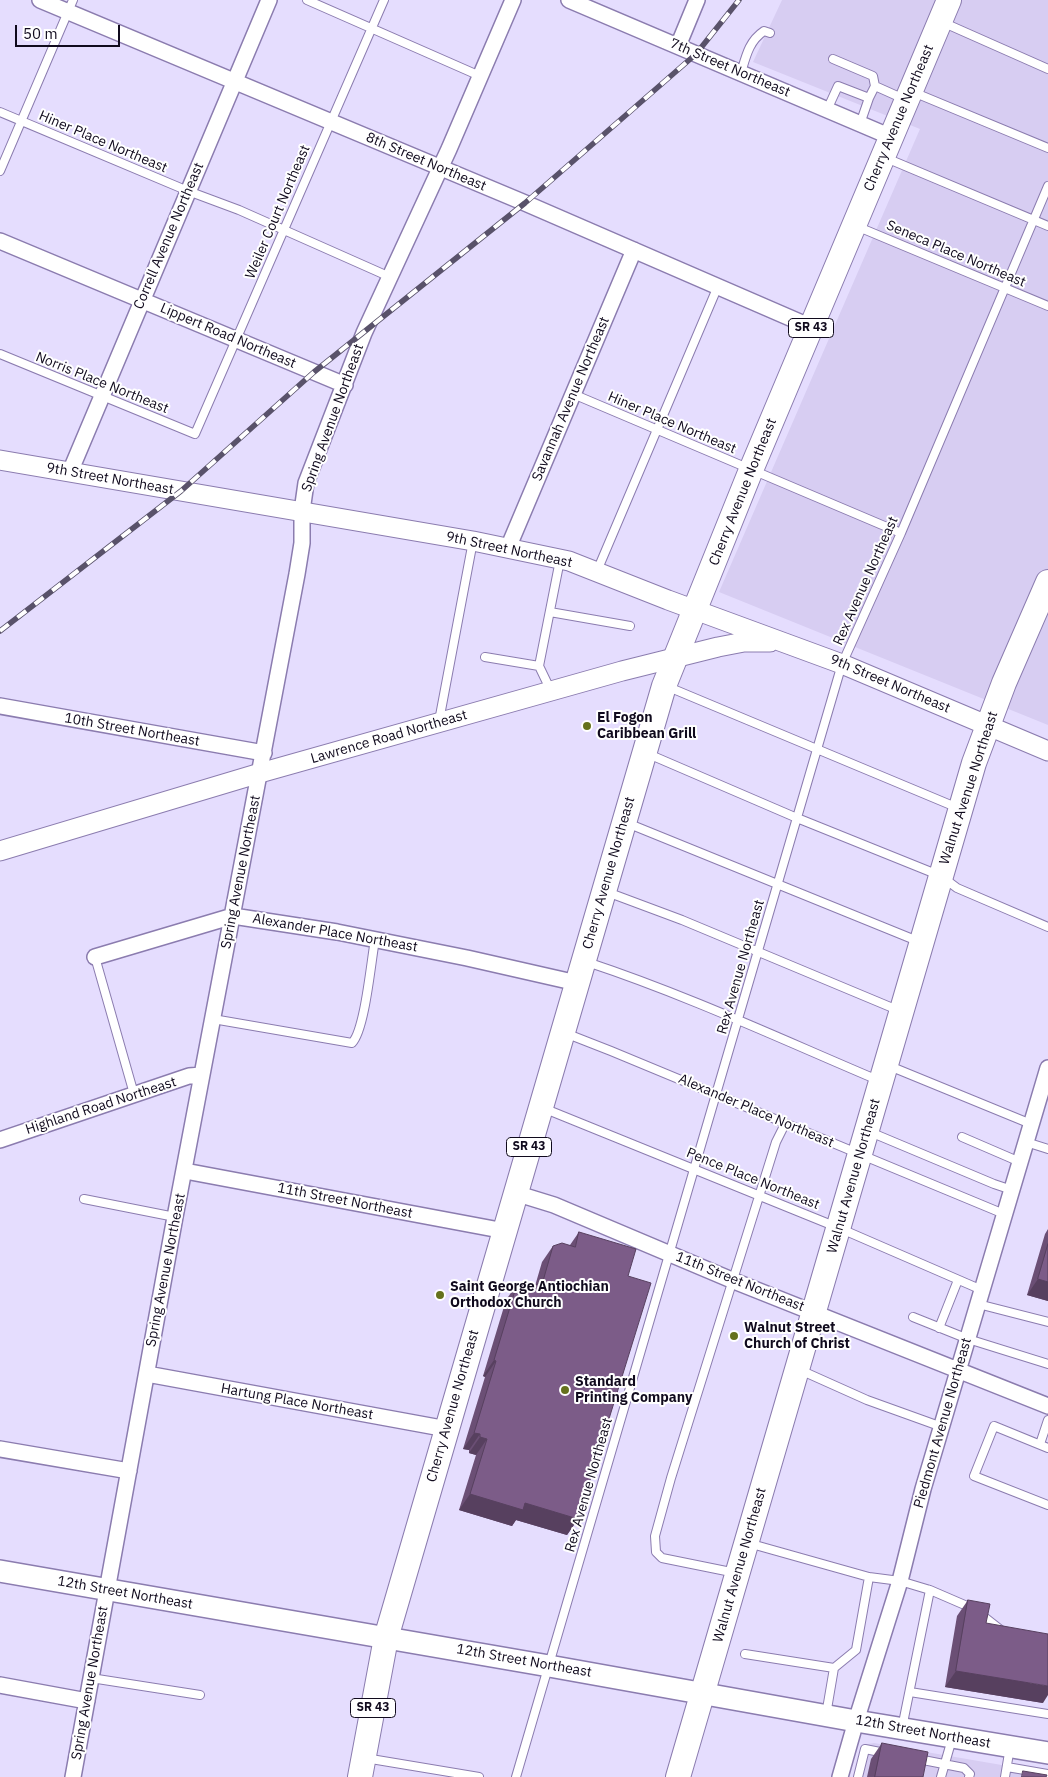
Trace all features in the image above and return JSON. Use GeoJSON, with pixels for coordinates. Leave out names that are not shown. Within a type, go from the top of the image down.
{"type":"FeatureCollection","features":[{"type":"Feature","properties":{"kind":"main road","name":"Cherry Avenue Northeast"},"geometry":{"type":"LineString","coordinates":[[362,1768],[386,1638],[664,686],[811,327],[944,10]]}},
{"type":"Feature","properties":{"kind":"main road","name":"Walnut Avenue Northeast"},"geometry":{"type":"LineString","coordinates":[[678,1777],[941,876],[987,725],[1047,586]]}},
{"type":"Feature","properties":{"kind":"main road","name":"12th Street Northeast"},"geometry":{"type":"LineString","coordinates":[[0,1571],[1048,1753]]}},
{"type":"Feature","properties":{"kind":"street","name":"8th Street Northeast"},"geometry":{"type":"LineString","coordinates":[[40,0],[71,6],[235,82],[634,250],[811,327]]}},
{"type":"Feature","properties":{"kind":"street","name":"Correll Avenue Northeast"},"geometry":{"type":"LineString","coordinates":[[70,472],[269,0]]}},
{"type":"Feature","properties":{"kind":"street","name":"Spring Avenue Northeast"},"geometry":{"type":"LineString","coordinates":[[73,1777],[175,1217],[297,574],[302,543],[302,511],[306,483],[364,333],[440,168],[512,0]]}},
{"type":"Feature","properties":{"kind":"street","name":"7th Street Northeast"},"geometry":{"type":"LineString","coordinates":[[569,0],[860,124],[887,147]]}},
{"type":"Feature","properties":{"kind":"street"},"geometry":{"type":"LineString","coordinates":[[678,46],[697,0]]}},
{"type":"Feature","properties":{"kind":"street","name":"Lippert Road Northeast"},"geometry":{"type":"LineString","coordinates":[[0,241],[344,385]]}},
{"type":"Feature","properties":{"kind":"street","name":"Savannah Avenue Northeast"},"geometry":{"type":"LineString","coordinates":[[508,548],[634,250]]}},
{"type":"Feature","properties":{"kind":"street","name":"9th Street Northeast"},"geometry":{"type":"LineString","coordinates":[[0,460],[473,541],[561,559],[598,571],[694,610],[842,664],[1048,751]]}},
{"type":"Feature","properties":{"kind":"street","name":"Lawrence Road Northeast"},"geometry":{"type":"LineString","coordinates":[[0,851],[260,773],[675,657],[744,642],[782,642]]}},
{"type":"Feature","properties":{"kind":"street","name":"10th Street Northeast"},"geometry":{"type":"LineString","coordinates":[[0,706],[264,753]]}},
{"type":"Feature","properties":{"kind":"street","name":"Alexander Place Northeast"},"geometry":{"type":"LineString","coordinates":[[95,956],[233,916],[375,940],[467,958],[576,983]]}},
{"type":"Feature","properties":{"kind":"street","name":"Piedmont Avenue Northeast"},"geometry":{"type":"LineString","coordinates":[[840,1777],[900,1581],[923,1489],[1004,1214],[1031,1124],[1043,1100],[1048,1068]]}},
{"type":"Feature","properties":{"kind":"street","name":"Highland Road Northeast"},"geometry":{"type":"LineString","coordinates":[[0,1140],[189,1076],[202,1075]]}},
{"type":"Feature","properties":{"kind":"street","name":"11th Street Northeast"},"geometry":{"type":"LineString","coordinates":[[185,1171],[504,1231]]}},
{"type":"Feature","properties":{"kind":"street","name":"11th Street Northeast"},"geometry":{"type":"LineString","coordinates":[[516,1193],[554,1205],[734,1281],[1048,1406]]}},
{"type":"Feature","properties":{"kind":"street","name":"Hartung Place Northeast"},"geometry":{"type":"LineString","coordinates":[[147,1374],[447,1429]]}},
{"type":"Feature","properties":{"kind":"street"},"geometry":{"type":"LineString","coordinates":[[0,1449],[129,1471]]}},
{"type":"Feature","properties":{"kind":"street"},"geometry":{"type":"LineString","coordinates":[[0,1685],[87,1701]]}},
{"type":"Feature","properties":{"kind":"lane"},"geometry":{"type":"LineString","coordinates":[[307,0],[480,76]]}},
{"type":"Feature","properties":{"kind":"lane","name":"Weiler Court Northeast"},"geometry":{"type":"LineString","coordinates":[[195,434],[384,0]]}},
{"type":"Feature","properties":{"kind":"lane"},"geometry":{"type":"LineString","coordinates":[[0,171],[71,6]]}},
{"type":"Feature","properties":{"kind":"lane"},"geometry":{"type":"LineString","coordinates":[[944,10],[1048,69]]}},
{"type":"Feature","properties":{"kind":"lane"},"geometry":{"type":"LineString","coordinates":[[741,73],[750,45],[756,36],[764,31],[770,33]]}},
{"type":"Feature","properties":{"kind":"lane"},"geometry":{"type":"LineString","coordinates":[[833,59],[873,76],[875,86],[860,124]]}},
{"type":"Feature","properties":{"kind":"lane"},"geometry":{"type":"LineString","coordinates":[[827,110],[838,86],[869,98]]}},
{"type":"Feature","properties":{"kind":"lane"},"geometry":{"type":"LineString","coordinates":[[875,86],[908,95],[1048,148]]}},
{"type":"Feature","properties":{"kind":"lane","name":"Hiner Place Northeast"},"geometry":{"type":"LineString","coordinates":[[0,112],[188,191],[239,210],[390,277]]}},
{"type":"Feature","properties":{"kind":"lane","name":"7th Street Northeast"},"geometry":{"type":"LineString","coordinates":[[887,147],[1048,226]]}},
{"type":"Feature","properties":{"kind":"lane","name":"Rex Avenue Northeast"},"geometry":{"type":"LineString","coordinates":[[516,1777],[842,664],[901,533],[1048,186]]}},
{"type":"Feature","properties":{"kind":"lane","name":"Seneca Place Northeast"},"geometry":{"type":"LineString","coordinates":[[854,225],[1048,306]]}},
{"type":"Feature","properties":{"kind":"lane"},"geometry":{"type":"LineString","coordinates":[[598,571],[718,286]]}},
{"type":"Feature","properties":{"kind":"lane","name":"Norris Place Northeast"},"geometry":{"type":"LineString","coordinates":[[0,354],[195,434]]}},
{"type":"Feature","properties":{"kind":"lane","name":"Hiner Place Northeast"},"geometry":{"type":"LineString","coordinates":[[573,394],[901,533]]}},
{"type":"Feature","properties":{"kind":"lane"},"geometry":{"type":"LineString","coordinates":[[438,723],[473,541]]}},
{"type":"Feature","properties":{"kind":"lane"},"geometry":{"type":"LineString","coordinates":[[551,691],[539,666],[561,559]]}},
{"type":"Feature","properties":{"kind":"lane"},"geometry":{"type":"LineString","coordinates":[[550,612],[630,626]]}},
{"type":"Feature","properties":{"kind":"lane"},"geometry":{"type":"LineString","coordinates":[[485,657],[539,666]]}},
{"type":"Feature","properties":{"kind":"lane"},"geometry":{"type":"LineString","coordinates":[[664,686],[961,809]]}},
{"type":"Feature","properties":{"kind":"lane"},"geometry":{"type":"LineString","coordinates":[[644,753],[797,818],[941,876],[957,888],[1048,927]]}},
{"type":"Feature","properties":{"kind":"lane"},"geometry":{"type":"LineString","coordinates":[[624,822],[922,943]]}},
{"type":"Feature","properties":{"kind":"lane"},"geometry":{"type":"LineString","coordinates":[[604,890],[902,1012]]}},
{"type":"Feature","properties":{"kind":"lane"},"geometry":{"type":"LineString","coordinates":[[213,1019],[352,1043],[356,1039],[361,1024],[375,940]]}},
{"type":"Feature","properties":{"kind":"lane"},"geometry":{"type":"LineString","coordinates":[[95,956],[134,1094]]}},
{"type":"Feature","properties":{"kind":"lane"},"geometry":{"type":"LineString","coordinates":[[584,961],[622,974],[738,1022],[1031,1124]]}},
{"type":"Feature","properties":{"kind":"lane","name":"Alexander Place Northeast"},"geometry":{"type":"LineString","coordinates":[[562,1032],[1004,1214]]}},
{"type":"Feature","properties":{"kind":"lane","name":"Pence Place Northeast"},"geometry":{"type":"LineString","coordinates":[[541,1107],[838,1228],[958,1280],[980,1297],[1048,1322]]}},
{"type":"Feature","properties":{"kind":"lane"},"geometry":{"type":"LineString","coordinates":[[738,1574],[662,1558],[656,1552],[655,1536],[671,1478],[776,1142],[786,1124]]}},
{"type":"Feature","properties":{"kind":"lane"},"geometry":{"type":"LineString","coordinates":[[867,1131],[1012,1190]]}},
{"type":"Feature","properties":{"kind":"lane"},"geometry":{"type":"LineString","coordinates":[[962,1137],[1020,1162]]}},
{"type":"Feature","properties":{"kind":"lane"},"geometry":{"type":"LineString","coordinates":[[1026,1142],[1048,1149]]}},
{"type":"Feature","properties":{"kind":"lane"},"geometry":{"type":"LineString","coordinates":[[84,1199],[175,1217]]}},
{"type":"Feature","properties":{"kind":"lane"},"geometry":{"type":"LineString","coordinates":[[938,1328],[958,1280]]}},
{"type":"Feature","properties":{"kind":"lane"},"geometry":{"type":"LineString","coordinates":[[913,1317],[968,1339],[1048,1364]]}},
{"type":"Feature","properties":{"kind":"lane"},"geometry":{"type":"LineString","coordinates":[[798,1369],[867,1400],[942,1427]]}},
{"type":"Feature","properties":{"kind":"lane"},"geometry":{"type":"LineString","coordinates":[[1040,1444],[1048,1420]]}},
{"type":"Feature","properties":{"kind":"lane"},"geometry":{"type":"LineString","coordinates":[[1048,1448],[994,1426],[974,1476],[1048,1505]]}},
{"type":"Feature","properties":{"kind":"lane"},"geometry":{"type":"LineString","coordinates":[[746,1542],[869,1577],[900,1581],[930,1590],[974,1609],[1001,1631],[1009,1632]]}},
{"type":"Feature","properties":{"kind":"lane"},"geometry":{"type":"LineString","coordinates":[[826,1715],[834,1668],[856,1650],[869,1577]]}},
{"type":"Feature","properties":{"kind":"lane"},"geometry":{"type":"LineString","coordinates":[[902,1728],[930,1590]]}},
{"type":"Feature","properties":{"kind":"lane"},"geometry":{"type":"LineString","coordinates":[[745,1654],[834,1668]]}},
{"type":"Feature","properties":{"kind":"lane"},"geometry":{"type":"LineString","coordinates":[[91,1678],[200,1695]]}},
{"type":"Feature","properties":{"kind":"lane"},"geometry":{"type":"LineString","coordinates":[[910,1692],[1048,1714]]}},
{"type":"Feature","properties":{"kind":"lane"},"geometry":{"type":"LineString","coordinates":[[941,1777],[952,1737]]}},
{"type":"Feature","properties":{"kind":"lane"},"geometry":{"type":"LineString","coordinates":[[1005,1777],[1010,1746]]}},
{"type":"Feature","properties":{"kind":"lane"},"geometry":{"type":"LineString","coordinates":[[858,1777],[866,1750],[892,1754]]}},
{"type":"Feature","properties":{"kind":"lane"},"geometry":{"type":"LineString","coordinates":[[909,1758],[964,1768],[970,1774],[970,1777]]}},
{"type":"Feature","properties":{"kind":"lane"},"geometry":{"type":"LineString","coordinates":[[1007,1767],[1048,1774]]}},
{"type":"Feature","properties":{"kind":"lane"},"geometry":{"type":"LineString","coordinates":[[362,1768],[479,1777]]}},
{"type":"Feature","properties":{"kind":"shaded area"},"geometry":{"type":"Polygon","coordinates":[[[782,0],[1048,0],[1048,725],[719,592],[920,129],[753,62],[782,0]]]}},
{"type":"Feature","properties":{"kind":"shaded area"},"geometry":{"type":"Polygon","coordinates":[[[874,1743],[1048,1773],[1048,1777],[853,1777],[862,1745],[874,1743]]]}},
{"type":"Feature","properties":{"kind":"building","name":"Standard Printing Company"},"geometry":{"type":"Polygon","coordinates":[[[579,1232],[636,1249],[628,1276],[651,1283],[578,1519],[525,1503],[523,1510],[470,1494],[487,1439],[480,1437],[480,1434],[474,1433],[517,1284],[530,1288],[543,1281],[553,1246],[562,1243],[575,1247],[579,1232]]]}},
{"type":"Feature","properties":{"kind":"building"},"geometry":{"type":"Polygon","coordinates":[[[1048,1244],[1048,1282],[1038,1279],[1048,1244]]]}},
{"type":"Feature","properties":{"kind":"building"},"geometry":{"type":"Polygon","coordinates":[[[968,1600],[990,1604],[986,1623],[1048,1634],[1048,1686],[956,1671],[968,1600]]]}},
{"type":"Feature","properties":{"kind":"building"},"geometry":{"type":"Polygon","coordinates":[[[882,1743],[928,1752],[923,1777],[875,1777],[882,1743]]]}},
{"type":"Feature","properties":{"kind":"building"},"geometry":{"type":"Polygon","coordinates":[[[1023,1771],[1047,1775],[1046,1777],[1022,1777],[1023,1771]]]}},
{"type":"Feature","properties":{"kind":"railway"},"geometry":{"type":"LineString","coordinates":[[0,631],[181,491],[314,372],[525,203],[696,54],[739,0]]}},
{"type":"Feature","properties":{"kind":"place","name":"El Fogon Caribbean Grill"},"geometry":{"type":"Point","coordinates":[587,726]}},
{"type":"Feature","properties":{"kind":"place","name":"Saint George Antiochian Orthodox Church"},"geometry":{"type":"Point","coordinates":[440,1295]}},
{"type":"Feature","properties":{"kind":"place","name":"Walnut Street Church of Christ"},"geometry":{"type":"Point","coordinates":[734,1336]}},
{"type":"Feature","properties":{"kind":"place","name":"Standard Printing Company"},"geometry":{"type":"Point","coordinates":[565,1390]}}]}
